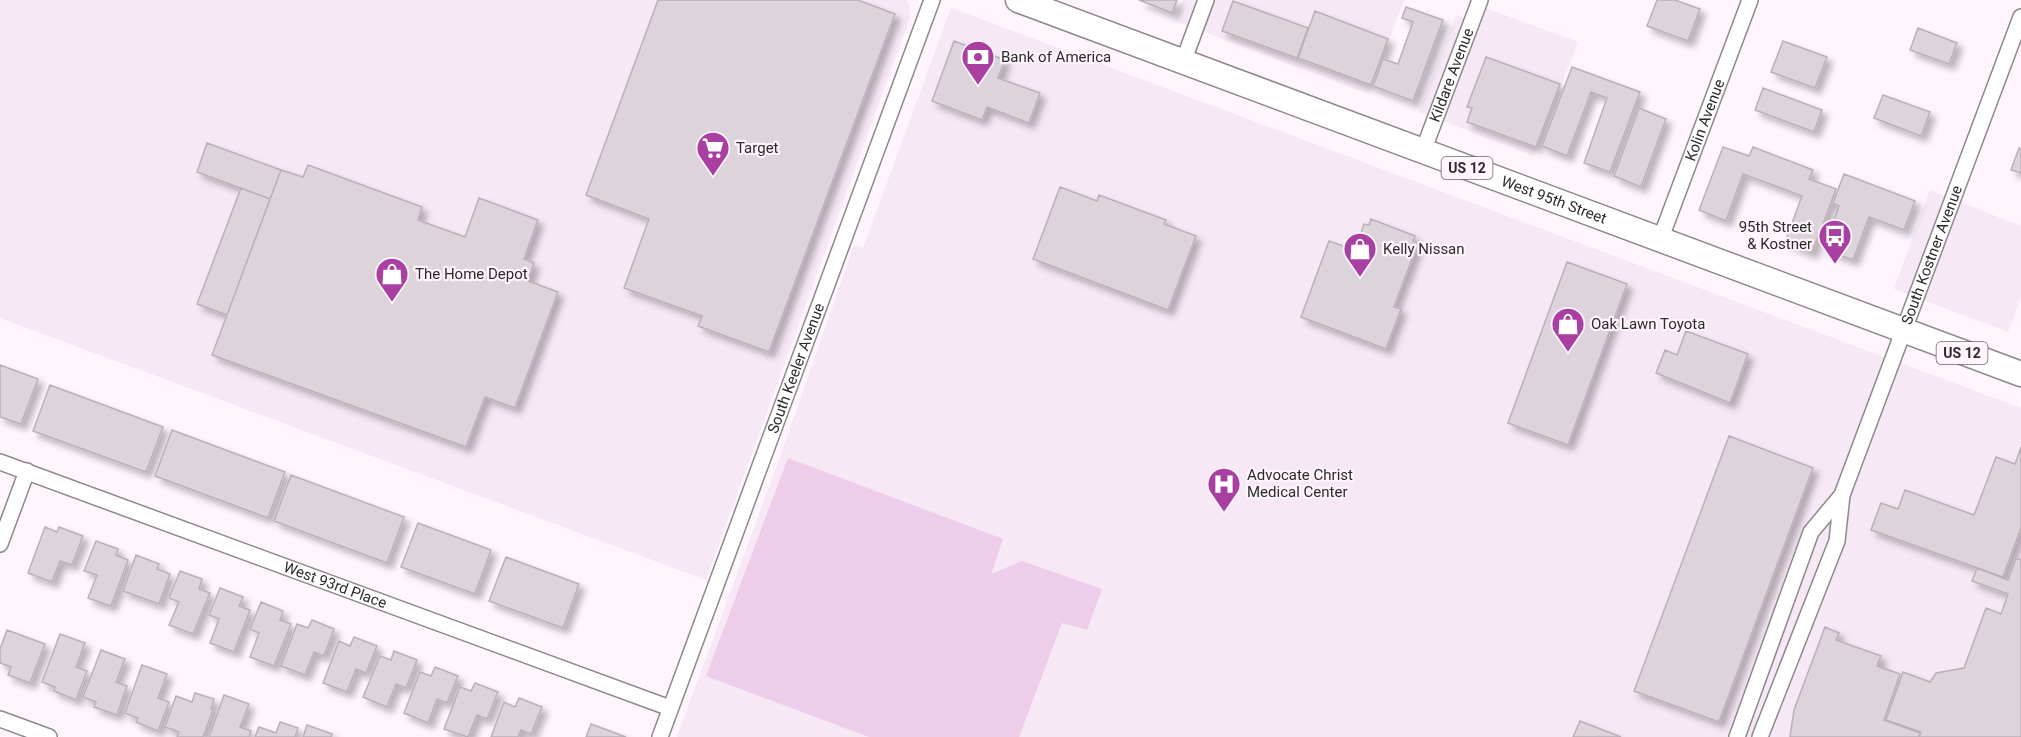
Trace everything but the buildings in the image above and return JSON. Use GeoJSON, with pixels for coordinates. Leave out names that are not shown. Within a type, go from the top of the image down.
{"type":"FeatureCollection","features":[{"type":"Feature","properties":{"kind":"main road","name":"West 95th Street"},"geometry":{"type":"LineString","coordinates":[[1018,0],[2021,374]]}},
{"type":"Feature","properties":{"kind":"street","name":"South Keeler Avenue"},"geometry":{"type":"LineString","coordinates":[[660,737],[932,0]]}},
{"type":"Feature","properties":{"kind":"street"},"geometry":{"type":"LineString","coordinates":[[1183,62],[1206,0]]}},
{"type":"Feature","properties":{"kind":"street","name":"Kildare Avenue"},"geometry":{"type":"LineString","coordinates":[[1423,152],[1480,0]]}},
{"type":"Feature","properties":{"kind":"street","name":"Kolin Avenue"},"geometry":{"type":"LineString","coordinates":[[1660,240],[1750,0]]}},
{"type":"Feature","properties":{"kind":"street","name":"South Kostner Avenue"},"geometry":{"type":"LineString","coordinates":[[1760,737],[1837,541],[1842,495],[2021,17]]}},
{"type":"Feature","properties":{"kind":"street","name":"West 93rd Place"},"geometry":{"type":"LineString","coordinates":[[0,462],[670,708]]}},
{"type":"Feature","properties":{"kind":"street"},"geometry":{"type":"LineString","coordinates":[[0,544],[27,471]]}},
{"type":"Feature","properties":{"kind":"street","name":"South Kostner Avenue"},"geometry":{"type":"LineString","coordinates":[[1737,737],[1811,532],[1842,495]]}},
{"type":"Feature","properties":{"kind":"street"},"geometry":{"type":"LineString","coordinates":[[0,719],[49,737]]}},
{"type":"Feature","properties":{"kind":"shaded area"},"geometry":{"type":"Polygon","coordinates":[[[0,0],[907,0],[910,18],[706,580],[0,318],[0,0]]]}},
{"type":"Feature","properties":{"kind":"shaded area"},"geometry":{"type":"Polygon","coordinates":[[[1183,0],[1404,0],[1369,94],[1175,21],[1183,0]]]}},
{"type":"Feature","properties":{"kind":"shaded area"},"geometry":{"type":"Polygon","coordinates":[[[1478,5],[1578,42],[1534,156],[1419,112],[1456,15],[1472,20],[1478,5]]]}},
{"type":"Feature","properties":{"kind":"shaded area"},"geometry":{"type":"Polygon","coordinates":[[[951,8],[2021,408],[2021,737],[677,737],[780,457],[854,245],[863,248],[951,8]]]}},
{"type":"Feature","properties":{"kind":"shaded area"},"geometry":{"type":"Polygon","coordinates":[[[1930,190],[2021,226],[2021,298],[2008,332],[1894,289],[1930,190]]]}},
{"type":"Feature","properties":{"kind":"shaded area"},"geometry":{"type":"Polygon","coordinates":[[[788,458],[1003,539],[991,574],[1022,561],[1102,589],[1087,630],[1062,623],[1019,737],[869,737],[706,676],[788,458]]]}},
{"type":"Feature","properties":{"kind":"place","name":"Bank of America"},"geometry":{"type":"Point","coordinates":[978,86]}},
{"type":"Feature","properties":{"kind":"place","name":"Target"},"geometry":{"type":"Point","coordinates":[713,177]}},
{"type":"Feature","properties":{"kind":"place","name":"95th Street & Kostner"},"geometry":{"type":"Point","coordinates":[1835,265]}},
{"type":"Feature","properties":{"kind":"place","name":"Kelly Nissan"},"geometry":{"type":"Point","coordinates":[1360,278]}},
{"type":"Feature","properties":{"kind":"place","name":"The Home Depot"},"geometry":{"type":"Point","coordinates":[392,303]}},
{"type":"Feature","properties":{"kind":"place","name":"Oak Lawn Toyota"},"geometry":{"type":"Point","coordinates":[1568,353]}},
{"type":"Feature","properties":{"kind":"place","name":"Advocate Christ Medical Center"},"geometry":{"type":"Point","coordinates":[1224,513]}}]}
